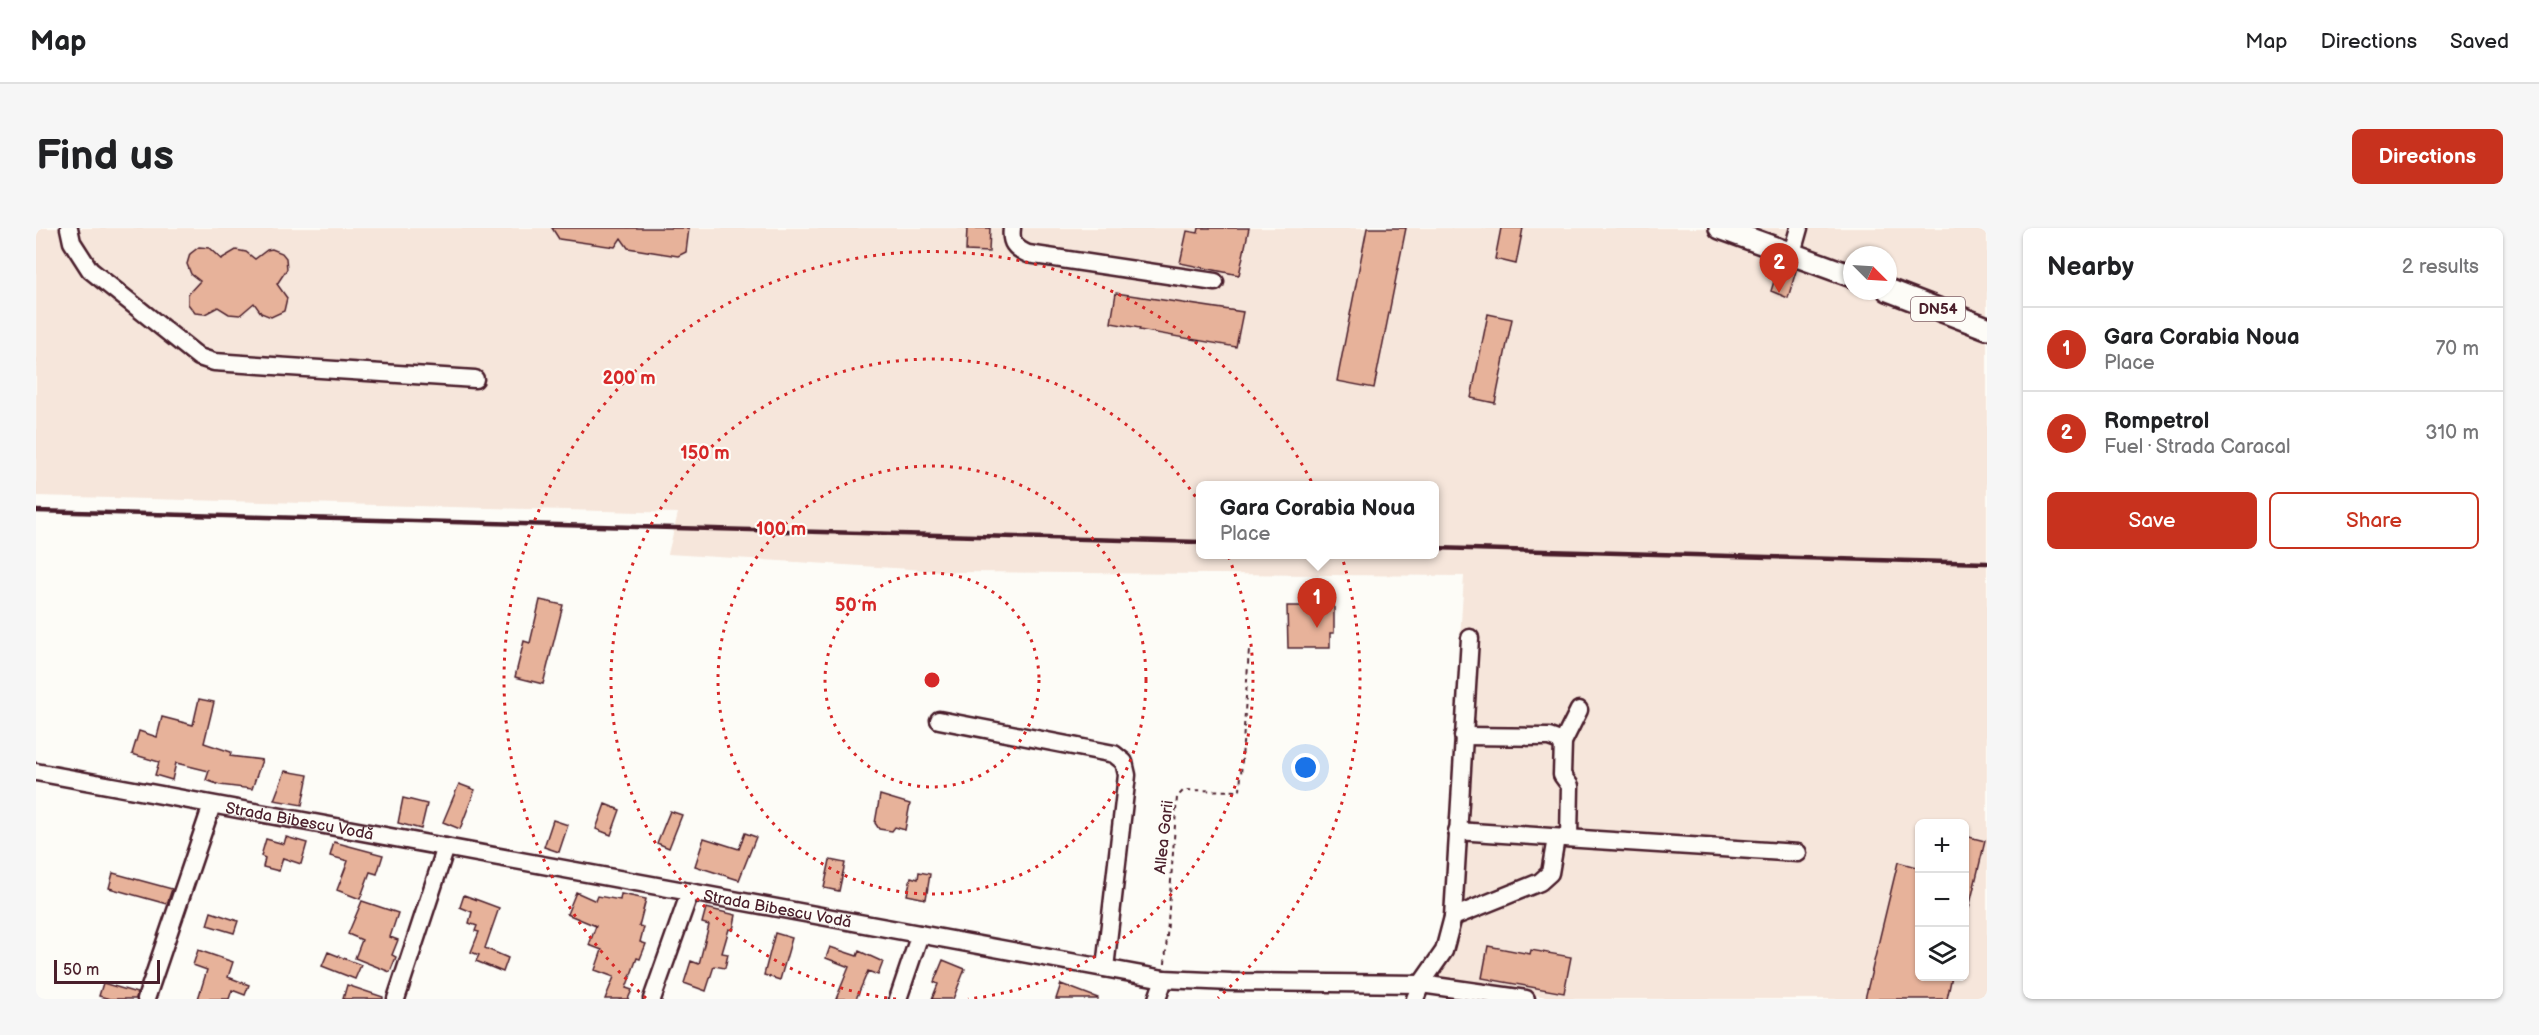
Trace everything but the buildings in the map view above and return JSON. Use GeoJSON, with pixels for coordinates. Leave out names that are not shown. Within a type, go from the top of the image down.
{"type":"FeatureCollection","features":[{"type":"Feature","properties":{"kind":"main road"},"geometry":{"type":"LineString","coordinates":[[1720,228],[1843,273]]}},
{"type":"Feature","properties":{"kind":"main road","name":"DN54"},"geometry":{"type":"LineString","coordinates":[[1897,293],[1987,328]]}},
{"type":"Feature","properties":{"kind":"street"},"geometry":{"type":"LineString","coordinates":[[69,228],[72,242],[90,270],[198,357],[214,362],[475,379]]}},
{"type":"Feature","properties":{"kind":"street"},"geometry":{"type":"LineString","coordinates":[[1012,228],[1013,244],[1018,250],[1028,254],[1215,282]]}},
{"type":"Feature","properties":{"kind":"street"},"geometry":{"type":"LineString","coordinates":[[1792,253],[1799,228]]}},
{"type":"Feature","properties":{"kind":"street"},"geometry":{"type":"LineString","coordinates":[[1418,991],[1444,951],[1453,918],[1470,638]]}},
{"type":"Feature","properties":{"kind":"street"},"geometry":{"type":"LineString","coordinates":[[1453,918],[1540,882],[1550,873],[1562,838],[1570,786],[1563,775],[1563,742],[1579,710]]}},
{"type":"Feature","properties":{"kind":"street"},"geometry":{"type":"LineString","coordinates":[[939,720],[1114,754],[1124,762],[1127,775],[1105,968]]}},
{"type":"Feature","properties":{"kind":"street"},"geometry":{"type":"LineString","coordinates":[[1463,736],[1549,737],[1563,742]]}},
{"type":"Feature","properties":{"kind":"street","name":"Strada Bibescu Vodă"},"geometry":{"type":"LineString","coordinates":[[36,772],[1164,978],[1526,999]]}},
{"type":"Feature","properties":{"kind":"street"},"geometry":{"type":"LineString","coordinates":[[146,999],[212,805]]}},
{"type":"Feature","properties":{"kind":"street"},"geometry":{"type":"LineString","coordinates":[[1457,831],[1798,854]]}},
{"type":"Feature","properties":{"kind":"street"},"geometry":{"type":"LineString","coordinates":[[396,999],[446,847]]}},
{"type":"Feature","properties":{"kind":"street"},"geometry":{"type":"LineString","coordinates":[[652,999],[690,892]]}},
{"type":"Feature","properties":{"kind":"street"},"geometry":{"type":"LineString","coordinates":[[898,999],[920,934]]}},
{"type":"Feature","properties":{"kind":"street"},"geometry":{"type":"LineString","coordinates":[[1157,999],[1164,978]]}},
{"type":"Feature","properties":{"kind":"path","name":"Allea Garii"},"geometry":{"type":"LineString","coordinates":[[1164,978],[1177,796],[1184,790],[1240,791],[1249,649]]}},
{"type":"Feature","properties":{"kind":"shaded area"},"geometry":{"type":"Polygon","coordinates":[[[36,228],[1987,228],[1987,999],[1561,999],[1438,981],[1464,576],[959,572],[668,554],[678,513],[36,496],[36,228]]]}},
{"type":"Feature","properties":{"kind":"railway"},"geometry":{"type":"LineString","coordinates":[[36,511],[1196,542]]}},
{"type":"Feature","properties":{"kind":"railway"},"geometry":{"type":"LineString","coordinates":[[1439,548],[1987,563]]}},
{"type":"Feature","properties":{"kind":"place","name":"Rompetrol"},"geometry":{"type":"Point","coordinates":[1779,293]}},
{"type":"Feature","properties":{"kind":"place","name":"Gara Corabia Noua"},"geometry":{"type":"Point","coordinates":[1317,628]}}]}
